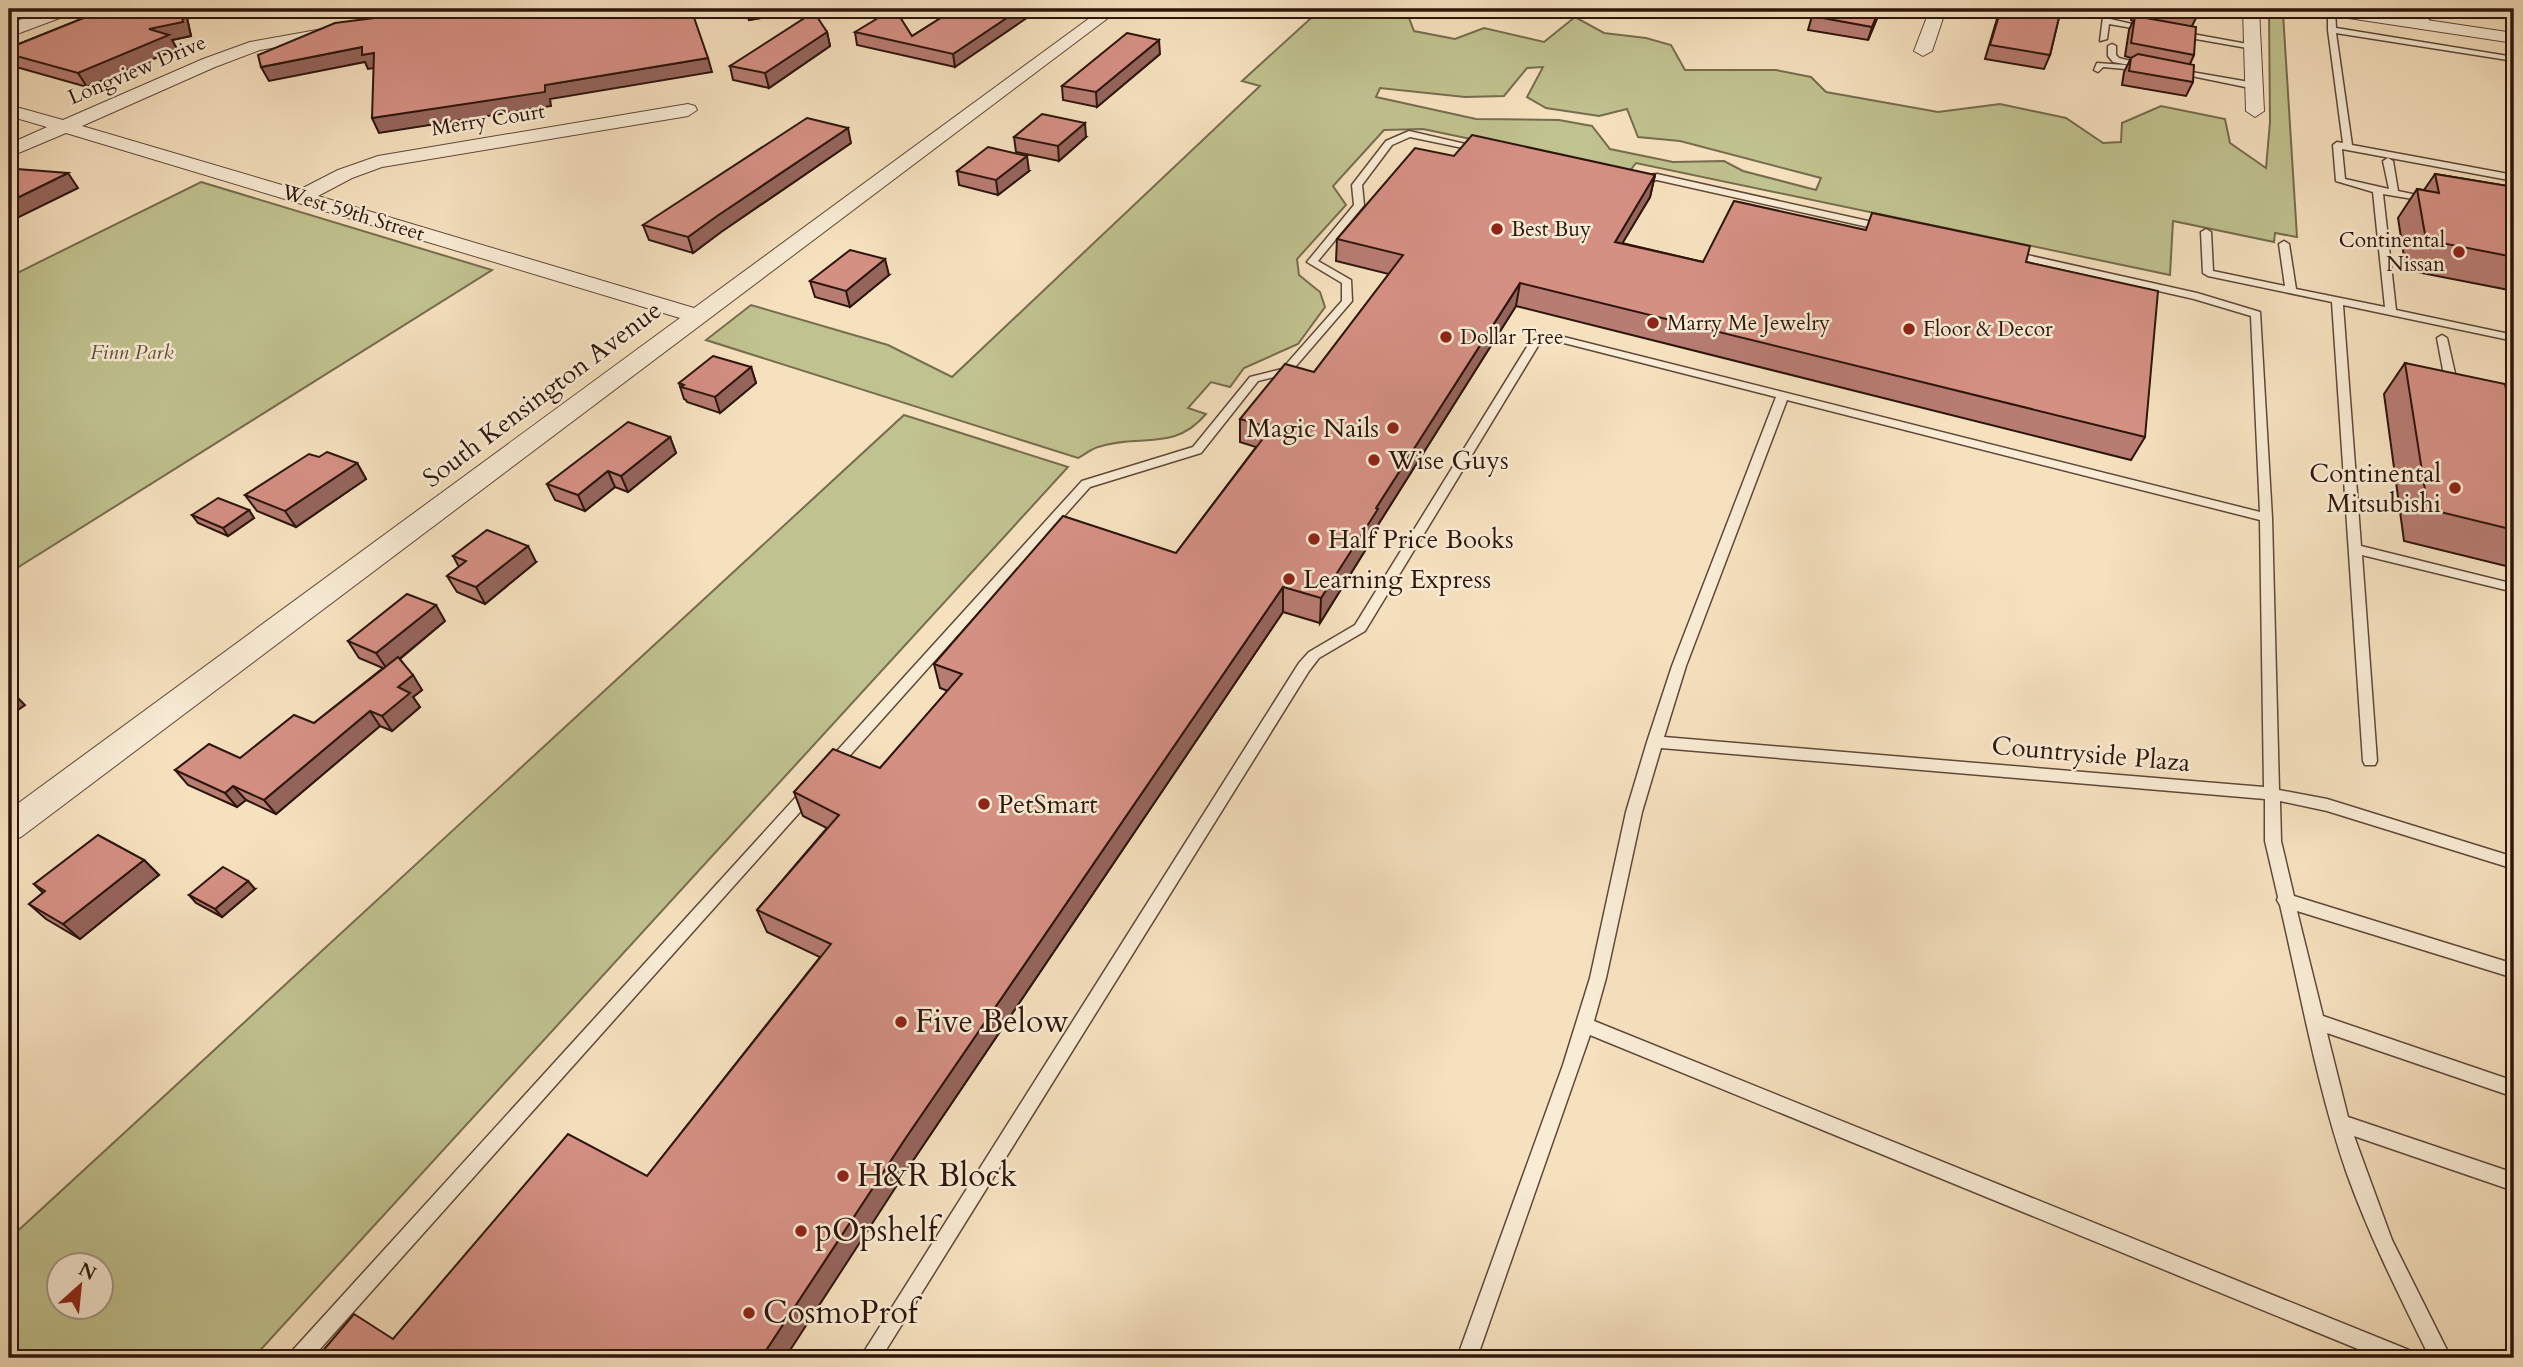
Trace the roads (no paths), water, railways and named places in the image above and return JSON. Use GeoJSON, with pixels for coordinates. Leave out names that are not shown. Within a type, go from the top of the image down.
{"type":"FeatureCollection","features":[{"type":"Feature","properties":{"kind":"street"},"geometry":{"type":"LineString","coordinates":[[9,31],[66,9]]}},
{"type":"Feature","properties":{"kind":"street","name":"South Kensington Avenue"},"geometry":{"type":"LineString","coordinates":[[9,828],[1112,9]]}},
{"type":"Feature","properties":{"kind":"street"},"geometry":{"type":"LineString","coordinates":[[1923,51],[1938,9]]}},
{"type":"Feature","properties":{"kind":"street"},"geometry":{"type":"LineString","coordinates":[[2251,9],[2255,111]]}},
{"type":"Feature","properties":{"kind":"street"},"geometry":{"type":"LineString","coordinates":[[2326,9],[2425,17],[2514,38]]}},
{"type":"Feature","properties":{"kind":"street","name":"Longview Drive"},"geometry":{"type":"LineString","coordinates":[[9,151],[209,63],[256,46],[359,28]]}},
{"type":"Feature","properties":{"kind":"street","name":"West 59th Street"},"geometry":{"type":"LineString","coordinates":[[9,110],[697,316]]}},
{"type":"Feature","properties":{"kind":"street","name":"Merry Court"},"geometry":{"type":"LineString","coordinates":[[302,197],[345,174],[397,158],[688,110]]}},
{"type":"Feature","properties":{"kind":"lane"},"geometry":{"type":"LineString","coordinates":[[2103,39],[2108,9]]}},
{"type":"Feature","properties":{"kind":"lane"},"geometry":{"type":"LineString","coordinates":[[2326,9],[2332,30],[2348,147]]}},
{"type":"Feature","properties":{"kind":"lane"},"geometry":{"type":"LineString","coordinates":[[2461,9],[2514,17]]}},
{"type":"Feature","properties":{"kind":"lane"},"geometry":{"type":"LineString","coordinates":[[2106,21],[2253,47]]}},
{"type":"Feature","properties":{"kind":"lane"},"geometry":{"type":"LineString","coordinates":[[2332,30],[2514,59]]}},
{"type":"Feature","properties":{"kind":"lane"},"geometry":{"type":"LineString","coordinates":[[2098,70],[2100,65],[2109,65],[2157,70],[2116,60],[2112,56],[2112,46]]}},
{"type":"Feature","properties":{"kind":"lane"},"geometry":{"type":"LineString","coordinates":[[2169,72],[2255,86]]}},
{"type":"Feature","properties":{"kind":"lane"},"geometry":{"type":"LineString","coordinates":[[299,1358],[1086,484],[1197,450],[1254,379],[1286,371],[1347,301],[1347,282],[1312,262],[1359,205],[1357,185],[1390,143],[1409,134],[1487,150]]}},
{"type":"Feature","properties":{"kind":"lane"},"geometry":{"type":"LineString","coordinates":[[2440,201],[2341,181],[2337,145],[2510,180]]}},
{"type":"Feature","properties":{"kind":"lane"},"geometry":{"type":"LineString","coordinates":[[2388,161],[2394,193]]}},
{"type":"Feature","properties":{"kind":"lane"},"geometry":{"type":"LineString","coordinates":[[1618,177],[1657,177],[1900,231]]}},
{"type":"Feature","properties":{"kind":"lane"},"geometry":{"type":"LineString","coordinates":[[2378,190],[2391,313]]}},
{"type":"Feature","properties":{"kind":"lane"},"geometry":{"type":"LineString","coordinates":[[2207,232],[2208,273],[2514,338]]}},
{"type":"Feature","properties":{"kind":"lane"},"geometry":{"type":"LineString","coordinates":[[2284,244],[2291,291]]}},
{"type":"Feature","properties":{"kind":"lane"},"geometry":{"type":"LineString","coordinates":[[1994,251],[2197,296],[2256,314],[2266,518],[2273,841],[2315,1021],[2356,1172],[2384,1245],[2441,1358]]}},
{"type":"Feature","properties":{"kind":"lane"},"geometry":{"type":"LineString","coordinates":[[2337,302],[2370,761]]}},
{"type":"Feature","properties":{"kind":"lane"},"geometry":{"type":"LineString","coordinates":[[870,1358],[1304,667],[1314,655],[1360,628],[1534,344],[1548,338],[1560,339],[2266,518]]}},
{"type":"Feature","properties":{"kind":"lane"},"geometry":{"type":"LineString","coordinates":[[2442,338],[2455,402]]}},
{"type":"Feature","properties":{"kind":"lane"},"geometry":{"type":"LineString","coordinates":[[1467,1358],[1584,1025],[1598,978],[1634,812],[1654,742],[1679,666],[1782,397]]}},
{"type":"Feature","properties":{"kind":"lane"},"geometry":{"type":"LineString","coordinates":[[2355,549],[2514,588]]}},
{"type":"Feature","properties":{"kind":"lane","name":"Countryside Plaza"},"geometry":{"type":"LineString","coordinates":[[1654,742],[2272,794],[2327,805],[2514,863]]}},
{"type":"Feature","properties":{"kind":"lane"},"geometry":{"type":"LineString","coordinates":[[2286,900],[2514,971]]}},
{"type":"Feature","properties":{"kind":"lane"},"geometry":{"type":"LineString","coordinates":[[2315,1021],[2514,1090]]}},
{"type":"Feature","properties":{"kind":"lane"},"geometry":{"type":"LineString","coordinates":[[1584,1025],[2404,1358]]}},
{"type":"Feature","properties":{"kind":"lane"},"geometry":{"type":"LineString","coordinates":[[2341,1123],[2514,1182]]}},
{"type":"Feature","properties":{"kind":"place","name":"Best Buy"},"geometry":{"type":"Point","coordinates":[1497,229]}},
{"type":"Feature","properties":{"kind":"place","name":"Continental Nissan"},"geometry":{"type":"Point","coordinates":[2459,252]}},
{"type":"Feature","properties":{"kind":"place","name":"Marry Me Jewelry"},"geometry":{"type":"Point","coordinates":[1653,323]}},
{"type":"Feature","properties":{"kind":"place","name":"Floor & Decor"},"geometry":{"type":"Point","coordinates":[1909,329]}},
{"type":"Feature","properties":{"kind":"place","name":"Dollar Tree"},"geometry":{"type":"Point","coordinates":[1446,337]}},
{"type":"Feature","properties":{"kind":"place","name":"Magic Nails"},"geometry":{"type":"Point","coordinates":[1393,428]}},
{"type":"Feature","properties":{"kind":"place","name":"Wise Guys"},"geometry":{"type":"Point","coordinates":[1374,460]}},
{"type":"Feature","properties":{"kind":"place","name":"Continental Mitsubishi"},"geometry":{"type":"Point","coordinates":[2455,488]}},
{"type":"Feature","properties":{"kind":"place","name":"Half Price Books"},"geometry":{"type":"Point","coordinates":[1314,539]}},
{"type":"Feature","properties":{"kind":"place","name":"Learning Express"},"geometry":{"type":"Point","coordinates":[1289,579]}},
{"type":"Feature","properties":{"kind":"place","name":"PetSmart"},"geometry":{"type":"Point","coordinates":[984,804]}},
{"type":"Feature","properties":{"kind":"place","name":"Five Below"},"geometry":{"type":"Point","coordinates":[901,1022]}},
{"type":"Feature","properties":{"kind":"place","name":"H&R Block"},"geometry":{"type":"Point","coordinates":[843,1176]}},
{"type":"Feature","properties":{"kind":"place","name":"pOpshelf"},"geometry":{"type":"Point","coordinates":[801,1231]}},
{"type":"Feature","properties":{"kind":"place","name":"CosmoProf"},"geometry":{"type":"Point","coordinates":[749,1313]}},
{"type":"Feature","properties":{"kind":"park label","name":"Finn Park"},"geometry":{"type":"Point","coordinates":[132,352]}}]}
